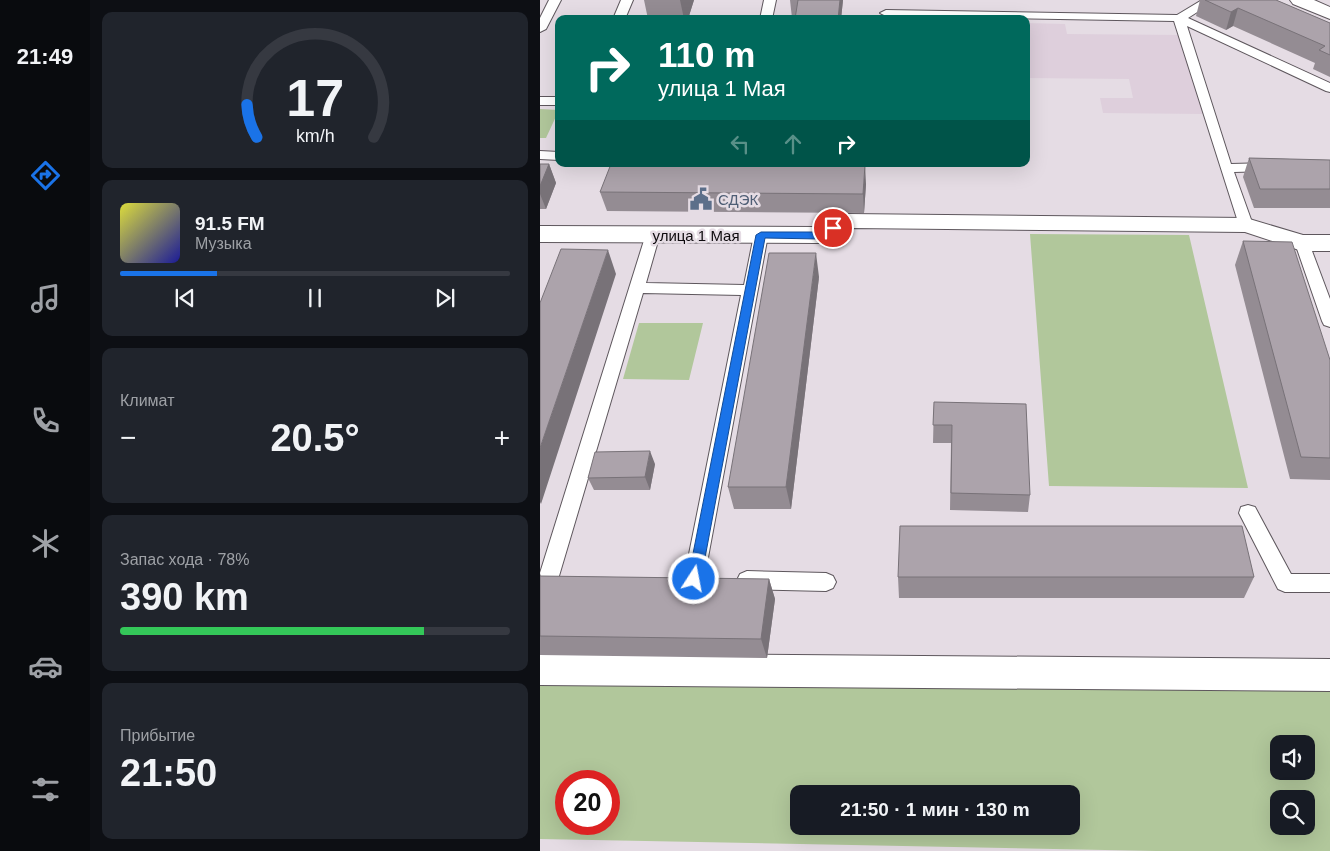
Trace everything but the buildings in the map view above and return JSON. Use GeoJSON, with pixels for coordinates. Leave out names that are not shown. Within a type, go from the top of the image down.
{"type":"FeatureCollection","features":[{"type":"Feature","properties":{"kind":"street"},"geometry":{"type":"LineString","coordinates":[[1298,0],[1330,14]]}},
{"type":"Feature","properties":{"kind":"street","name":"улица 1 Мая"},"geometry":{"type":"LineString","coordinates":[[540,234],[819,236],[848,221],[1246,225]]}},
{"type":"Feature","properties":{"kind":"street"},"geometry":{"type":"LineString","coordinates":[[1246,225],[1302,243],[1330,243]]}},
{"type":"Feature","properties":{"kind":"street"},"geometry":{"type":"LineString","coordinates":[[540,669],[1330,675]]}},
{"type":"Feature","properties":{"kind":"lane"},"geometry":{"type":"LineString","coordinates":[[540,29],[555,0]]}},
{"type":"Feature","properties":{"kind":"lane"},"geometry":{"type":"LineString","coordinates":[[621,15],[627,0]]}},
{"type":"Feature","properties":{"kind":"lane"},"geometry":{"type":"LineString","coordinates":[[767,15],[770,0]]}},
{"type":"Feature","properties":{"kind":"lane"},"geometry":{"type":"LineString","coordinates":[[1179,18],[1210,0]]}},
{"type":"Feature","properties":{"kind":"lane"},"geometry":{"type":"LineString","coordinates":[[886,13],[1003,15]]}},
{"type":"Feature","properties":{"kind":"lane"},"geometry":{"type":"LineString","coordinates":[[1030,15],[1179,18],[1330,88]]}},
{"type":"Feature","properties":{"kind":"lane"},"geometry":{"type":"LineString","coordinates":[[1179,18],[1246,225]]}},
{"type":"Feature","properties":{"kind":"lane"},"geometry":{"type":"LineString","coordinates":[[540,101],[555,101]]}},
{"type":"Feature","properties":{"kind":"lane"},"geometry":{"type":"LineString","coordinates":[[540,155],[555,156]]}},
{"type":"Feature","properties":{"kind":"lane"},"geometry":{"type":"LineString","coordinates":[[1226,168],[1283,167]]}},
{"type":"Feature","properties":{"kind":"lane"},"geometry":{"type":"LineString","coordinates":[[552,576],[654,234]]}},
{"type":"Feature","properties":{"kind":"lane"},"geometry":{"type":"LineString","coordinates":[[761,235],[750,290],[703,579],[826,582]]}},
{"type":"Feature","properties":{"kind":"lane"},"geometry":{"type":"LineString","coordinates":[[1302,243],[1330,321]]}},
{"type":"Feature","properties":{"kind":"lane"},"geometry":{"type":"LineString","coordinates":[[637,288],[750,290]]}},
{"type":"Feature","properties":{"kind":"lane"},"geometry":{"type":"LineString","coordinates":[[1248,513],[1285,583],[1330,583]]}},
{"type":"Feature","properties":{"kind":"shaded area"},"geometry":{"type":"Polygon","coordinates":[[[1030,23],[1065,24],[1067,34],[1181,35],[1203,114],[1103,113],[1100,98],[1133,98],[1129,79],[1030,78],[1030,23]]]}},
{"type":"Feature","properties":{"kind":"green space"},"geometry":{"type":"Polygon","coordinates":[[[540,109],[555,110],[555,119],[546,138],[540,138],[540,109]]]}},
{"type":"Feature","properties":{"kind":"green space"},"geometry":{"type":"Polygon","coordinates":[[[1030,234],[1189,235],[1248,488],[1049,486],[1030,234]]]}},
{"type":"Feature","properties":{"kind":"green space"},"geometry":{"type":"Polygon","coordinates":[[[639,323],[703,323],[689,380],[623,379],[639,323]]]}},
{"type":"Feature","properties":{"kind":"green space"},"geometry":{"type":"Polygon","coordinates":[[[540,660],[1330,672],[1330,851],[1156,851],[540,839],[540,660]]]}},
{"type":"Feature","properties":{"kind":"place","name":"СДЭК"},"geometry":{"type":"Point","coordinates":[701,199]}},
{"type":"Feature","properties":{"kind":"route"},"geometry":{"type":"LineString","coordinates":[[694,579],[761,235],[819,236],[833,228]]}}]}
